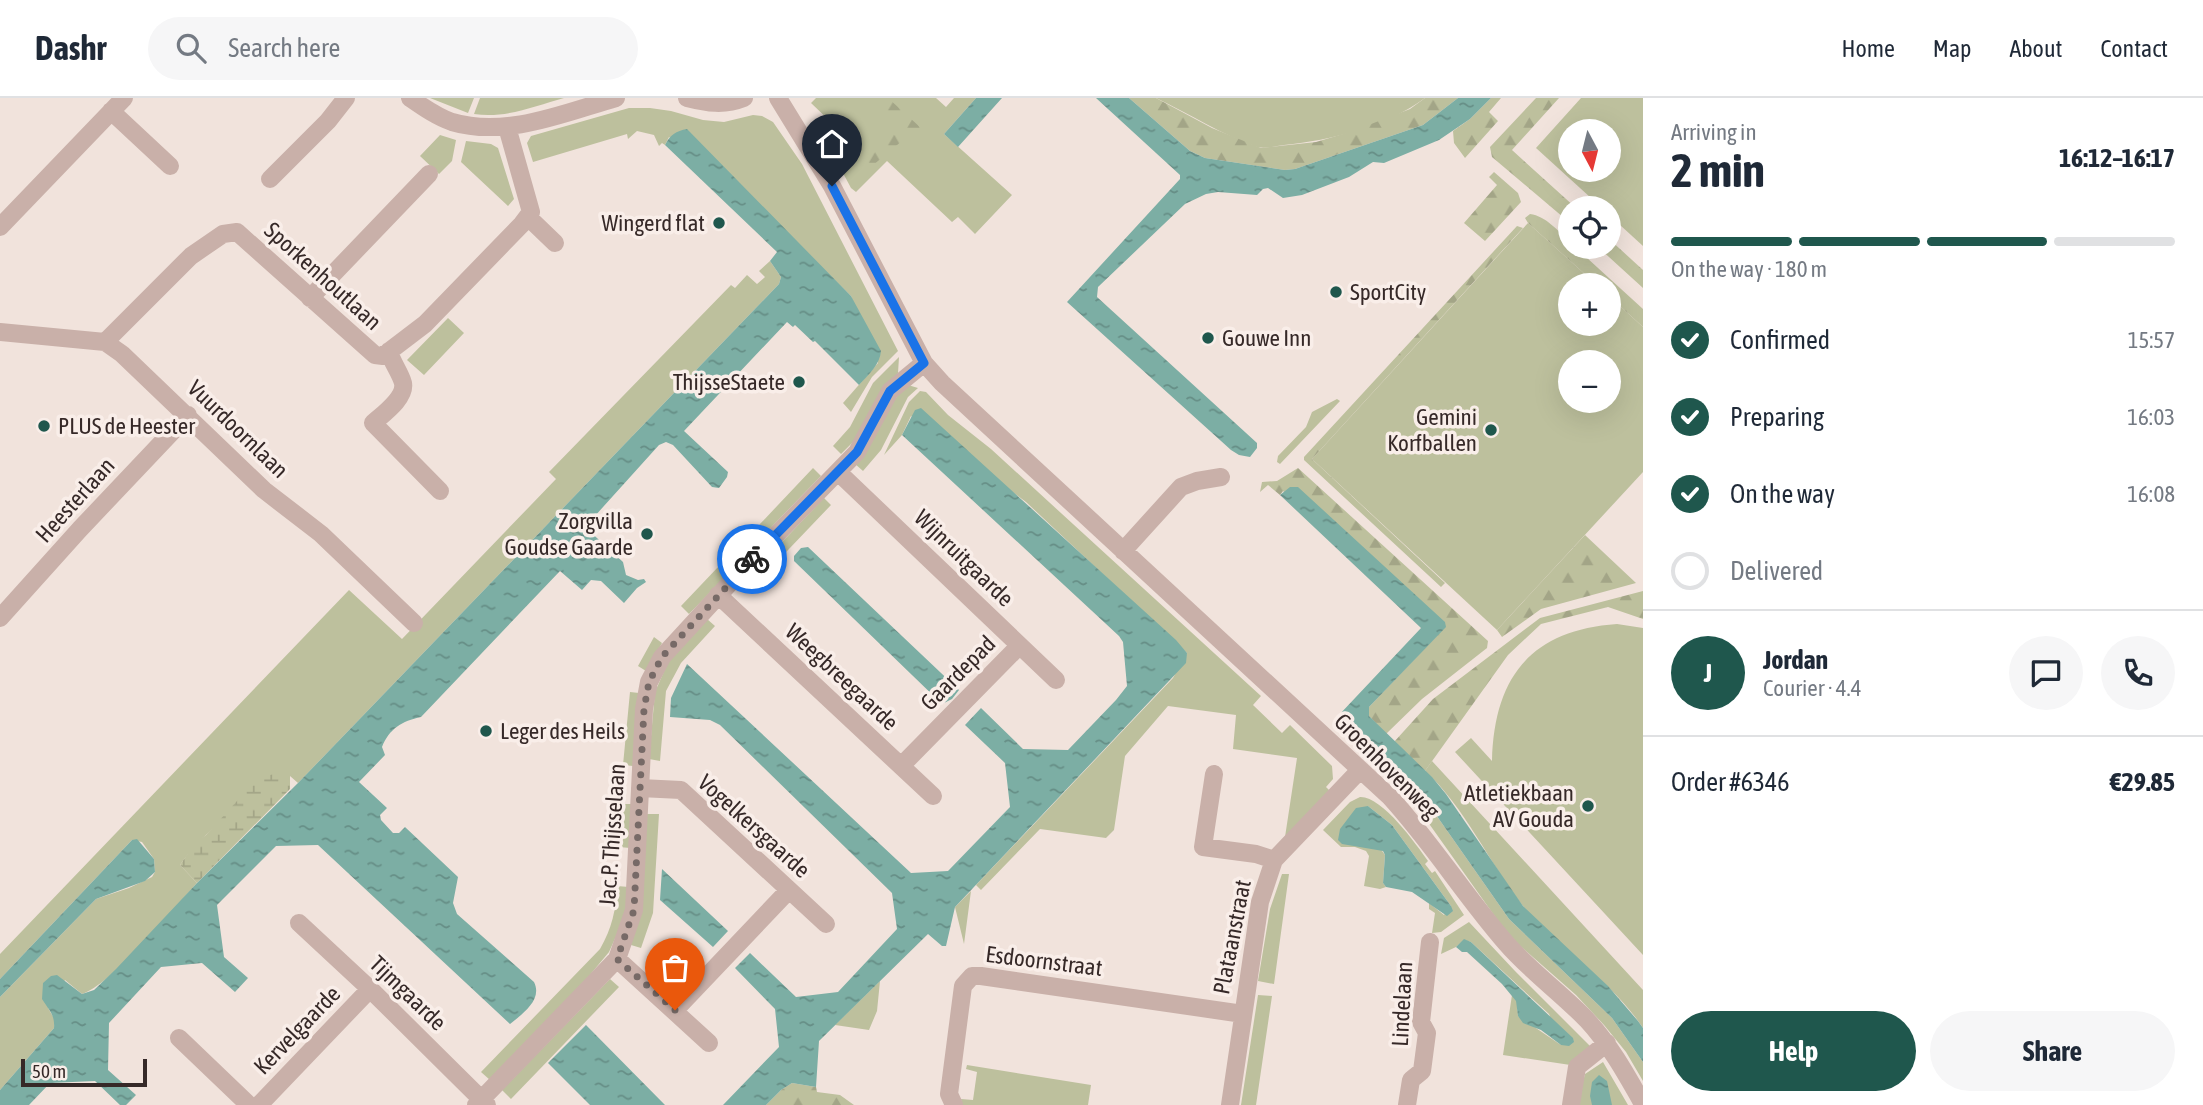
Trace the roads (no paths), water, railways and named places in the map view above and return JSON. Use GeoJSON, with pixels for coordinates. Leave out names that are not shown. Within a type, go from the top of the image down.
{"type":"FeatureCollection","features":[{"type":"Feature","properties":{"kind":"street"},"geometry":{"type":"LineString","coordinates":[[0,227],[124,98]]}},
{"type":"Feature","properties":{"kind":"street"},"geometry":{"type":"LineString","coordinates":[[270,179],[328,121],[346,98]]}},
{"type":"Feature","properties":{"kind":"street"},"geometry":{"type":"LineString","coordinates":[[410,98],[450,121],[487,128],[533,122],[615,98]]}},
{"type":"Feature","properties":{"kind":"street"},"geometry":{"type":"LineString","coordinates":[[687,98],[718,104],[733,103],[744,98]]}},
{"type":"Feature","properties":{"kind":"street","name":"Groenhovenweg"},"geometry":{"type":"LineString","coordinates":[[778,98],[832,186],[924,363],[942,383],[1411,820],[1477,909],[1509,947],[1586,1019],[1606,1043],[1643,1104]]}},
{"type":"Feature","properties":{"kind":"street"},"geometry":{"type":"LineString","coordinates":[[111,111],[170,166]]}},
{"type":"Feature","properties":{"kind":"street"},"geometry":{"type":"LineString","coordinates":[[507,127],[531,212],[528,217],[555,243]]}},
{"type":"Feature","properties":{"kind":"street"},"geometry":{"type":"LineString","coordinates":[[310,298],[429,174]]}},
{"type":"Feature","properties":{"kind":"street","name":"Sporkenhoutlaan"},"geometry":{"type":"LineString","coordinates":[[105,342],[191,256],[223,234],[237,232],[375,355],[383,356],[425,324],[528,217]]}},
{"type":"Feature","properties":{"kind":"street"},"geometry":{"type":"LineString","coordinates":[[0,332],[105,342]]}},
{"type":"Feature","properties":{"kind":"street","name":"Vuurdoornlaan"},"geometry":{"type":"LineString","coordinates":[[105,342],[122,354],[188,415],[264,490],[321,534],[414,623]]}},
{"type":"Feature","properties":{"kind":"street"},"geometry":{"type":"LineString","coordinates":[[389,351],[403,389],[401,396],[373,424],[440,491]]}},
{"type":"Feature","properties":{"kind":"street","name":"Jac.P. Thijsselaan"},"geometry":{"type":"LineString","coordinates":[[481,1103],[617,959],[634,910],[644,709],[649,682],[662,657],[718,595],[857,452],[890,391],[924,363]]}},
{"type":"Feature","properties":{"kind":"street","name":"Heesterlaan"},"geometry":{"type":"LineString","coordinates":[[0,618],[188,415]]}},
{"type":"Feature","properties":{"kind":"street","name":"Wijnruitgaarde"},"geometry":{"type":"LineString","coordinates":[[838,472],[1056,680]]}},
{"type":"Feature","properties":{"kind":"street"},"geometry":{"type":"LineString","coordinates":[[1123,551],[1181,487],[1221,477]]}},
{"type":"Feature","properties":{"kind":"street","name":"Weegbreegaarde"},"geometry":{"type":"LineString","coordinates":[[718,595],[933,796]]}},
{"type":"Feature","properties":{"kind":"street","name":"Gaardepad"},"geometry":{"type":"LineString","coordinates":[[901,766],[1020,646]]}},
{"type":"Feature","properties":{"kind":"street","name":"Plataanstraat"},"geometry":{"type":"LineString","coordinates":[[1230,1105],[1260,902],[1274,860],[1360,770]]}},
{"type":"Feature","properties":{"kind":"street"},"geometry":{"type":"LineString","coordinates":[[1214,774],[1203,847],[1256,854],[1274,860]]}},
{"type":"Feature","properties":{"kind":"street","name":"Vogelkersgaarde"},"geometry":{"type":"LineString","coordinates":[[640,788],[681,790],[826,924]]}},
{"type":"Feature","properties":{"kind":"street"},"geometry":{"type":"LineString","coordinates":[[675,1010],[789,890]]}},
{"type":"Feature","properties":{"kind":"street","name":"Tijmgaarde"},"geometry":{"type":"LineString","coordinates":[[299,923],[370,989],[481,1103]]}},
{"type":"Feature","properties":{"kind":"street","name":"Lindelaan"},"geometry":{"type":"LineString","coordinates":[[1407,1105],[1411,1080],[1422,1071],[1427,1033],[1421,1022],[1430,942]]}},
{"type":"Feature","properties":{"kind":"street"},"geometry":{"type":"LineString","coordinates":[[617,959],[709,1043]]}},
{"type":"Feature","properties":{"kind":"street","name":"Esdoornstraat"},"geometry":{"type":"LineString","coordinates":[[954,1105],[949,1094],[963,986],[972,976],[981,975],[1243,1014]]}},
{"type":"Feature","properties":{"kind":"street","name":"Kervelgaarde"},"geometry":{"type":"LineString","coordinates":[[259,1105],[370,989]]}},
{"type":"Feature","properties":{"kind":"street"},"geometry":{"type":"LineString","coordinates":[[179,1038],[248,1105]]}},
{"type":"Feature","properties":{"kind":"street"},"geometry":{"type":"LineString","coordinates":[[1571,1105],[1577,1067],[1606,1043]]}},
{"type":"Feature","properties":{"kind":"water"},"geometry":{"type":"Polygon","coordinates":[[[976,98],[1002,98],[958,147],[944,134],[976,98]]]}},
{"type":"Feature","properties":{"kind":"water"},"geometry":{"type":"Polygon","coordinates":[[[1096,98],[1129,98],[1190,151],[1205,158],[1285,170],[1295,169],[1423,125],[1458,98],[1491,98],[1470,119],[1439,140],[1384,163],[1373,162],[1349,177],[1302,195],[1283,198],[1268,188],[1257,195],[1218,192],[1206,194],[1185,204],[1098,287],[1097,297],[1257,443],[1257,448],[1250,457],[1231,450],[1067,302],[1180,179],[1180,175],[1096,98]]]}},
{"type":"Feature","properties":{"kind":"water"},"geometry":{"type":"Polygon","coordinates":[[[687,129],[851,296],[881,351],[873,370],[859,385],[815,341],[787,322],[684,431],[728,472],[719,488],[712,487],[673,445],[666,442],[659,445],[585,527],[623,562],[626,575],[638,580],[644,579],[646,582],[624,603],[601,581],[591,580],[582,590],[560,571],[421,717],[392,731],[382,747],[385,755],[359,782],[387,808],[380,815],[381,820],[393,833],[399,833],[405,827],[458,877],[453,903],[457,914],[534,982],[534,1001],[510,1024],[318,845],[276,846],[217,905],[224,957],[248,978],[235,992],[202,963],[161,967],[109,1023],[108,1070],[136,1095],[126,1105],[120,1105],[95,1081],[50,1083],[29,1105],[0,1105],[0,1090],[54,1028],[52,1016],[42,999],[43,983],[51,976],[57,975],[82,994],[94,990],[298,783],[779,284],[781,277],[770,261],[777,252],[665,145],[674,134],[687,129]]]}},
{"type":"Feature","properties":{"kind":"water"},"geometry":{"type":"Polygon","coordinates":[[[921,408],[1176,640],[1187,653],[1186,663],[955,907],[946,946],[942,946],[928,934],[819,1041],[816,1087],[792,1083],[766,1105],[723,1105],[779,1047],[775,1009],[735,968],[750,953],[796,997],[838,992],[897,929],[892,893],[720,725],[710,720],[670,717],[671,698],[687,664],[911,873],[948,871],[1010,807],[1005,763],[965,725],[981,708],[1023,749],[1068,750],[1127,686],[1123,642],[1119,636],[902,435],[915,410],[921,408]]]}},
{"type":"Feature","properties":{"kind":"water"},"geometry":{"type":"Polygon","coordinates":[[[1290,487],[1298,487],[1445,622],[1446,627],[1369,707],[1369,716],[1446,794],[1523,906],[1608,986],[1638,1021],[1643,1028],[1643,1062],[1612,1018],[1509,919],[1434,812],[1339,715],[1421,628],[1280,495],[1290,487]]]}},
{"type":"Feature","properties":{"kind":"water"},"geometry":{"type":"Polygon","coordinates":[[[808,547],[959,690],[952,699],[942,704],[794,561],[794,556],[801,548],[808,547]]]}},
{"type":"Feature","properties":{"kind":"water"},"geometry":{"type":"Polygon","coordinates":[[[1368,806],[1392,825],[1451,906],[1453,911],[1447,916],[1412,892],[1386,887],[1383,883],[1383,851],[1342,844],[1338,840],[1340,829],[1356,808],[1368,806]]]}},
{"type":"Feature","properties":{"kind":"water"},"geometry":{"type":"Polygon","coordinates":[[[137,839],[154,859],[155,872],[145,881],[96,899],[0,997],[0,979],[132,840],[137,839]]]}},
{"type":"Feature","properties":{"kind":"water"},"geometry":{"type":"Polygon","coordinates":[[[662,869],[728,931],[713,947],[660,900],[662,869]]]}},
{"type":"Feature","properties":{"kind":"water"},"geometry":{"type":"Polygon","coordinates":[[[1464,939],[1471,942],[1573,1038],[1574,1042],[1569,1046],[1561,1045],[1541,1030],[1523,1023],[1518,1016],[1516,1001],[1502,984],[1467,952],[1456,947],[1464,939]]]}},
{"type":"Feature","properties":{"kind":"water"},"geometry":{"type":"Polygon","coordinates":[[[586,1025],[665,1105],[590,1105],[548,1063],[586,1025]]]}},
{"type":"Feature","properties":{"kind":"water"},"geometry":{"type":"Polygon","coordinates":[[[1599,1075],[1607,1081],[1612,1105],[1592,1105],[1592,1082],[1599,1075]]]}},
{"type":"Feature","properties":{"kind":"place","name":"Wingerd flat"},"geometry":{"type":"Point","coordinates":[719,223]}},
{"type":"Feature","properties":{"kind":"place","name":"SportCity"},"geometry":{"type":"Point","coordinates":[1336,292]}},
{"type":"Feature","properties":{"kind":"place","name":"Gouwe Inn"},"geometry":{"type":"Point","coordinates":[1208,338]}},
{"type":"Feature","properties":{"kind":"place","name":"ThijsseStaete"},"geometry":{"type":"Point","coordinates":[799,382]}},
{"type":"Feature","properties":{"kind":"place","name":"PLUS de Heester"},"geometry":{"type":"Point","coordinates":[44,426]}},
{"type":"Feature","properties":{"kind":"place","name":"Gemini Korfballen"},"geometry":{"type":"Point","coordinates":[1491,430]}},
{"type":"Feature","properties":{"kind":"place","name":"Zorgvilla Goudse Gaarde"},"geometry":{"type":"Point","coordinates":[647,534]}},
{"type":"Feature","properties":{"kind":"place","name":"Leger des Heils"},"geometry":{"type":"Point","coordinates":[486,731]}},
{"type":"Feature","properties":{"kind":"place","name":"Atletiekbaan AV Gouda"},"geometry":{"type":"Point","coordinates":[1588,806]}}]}
